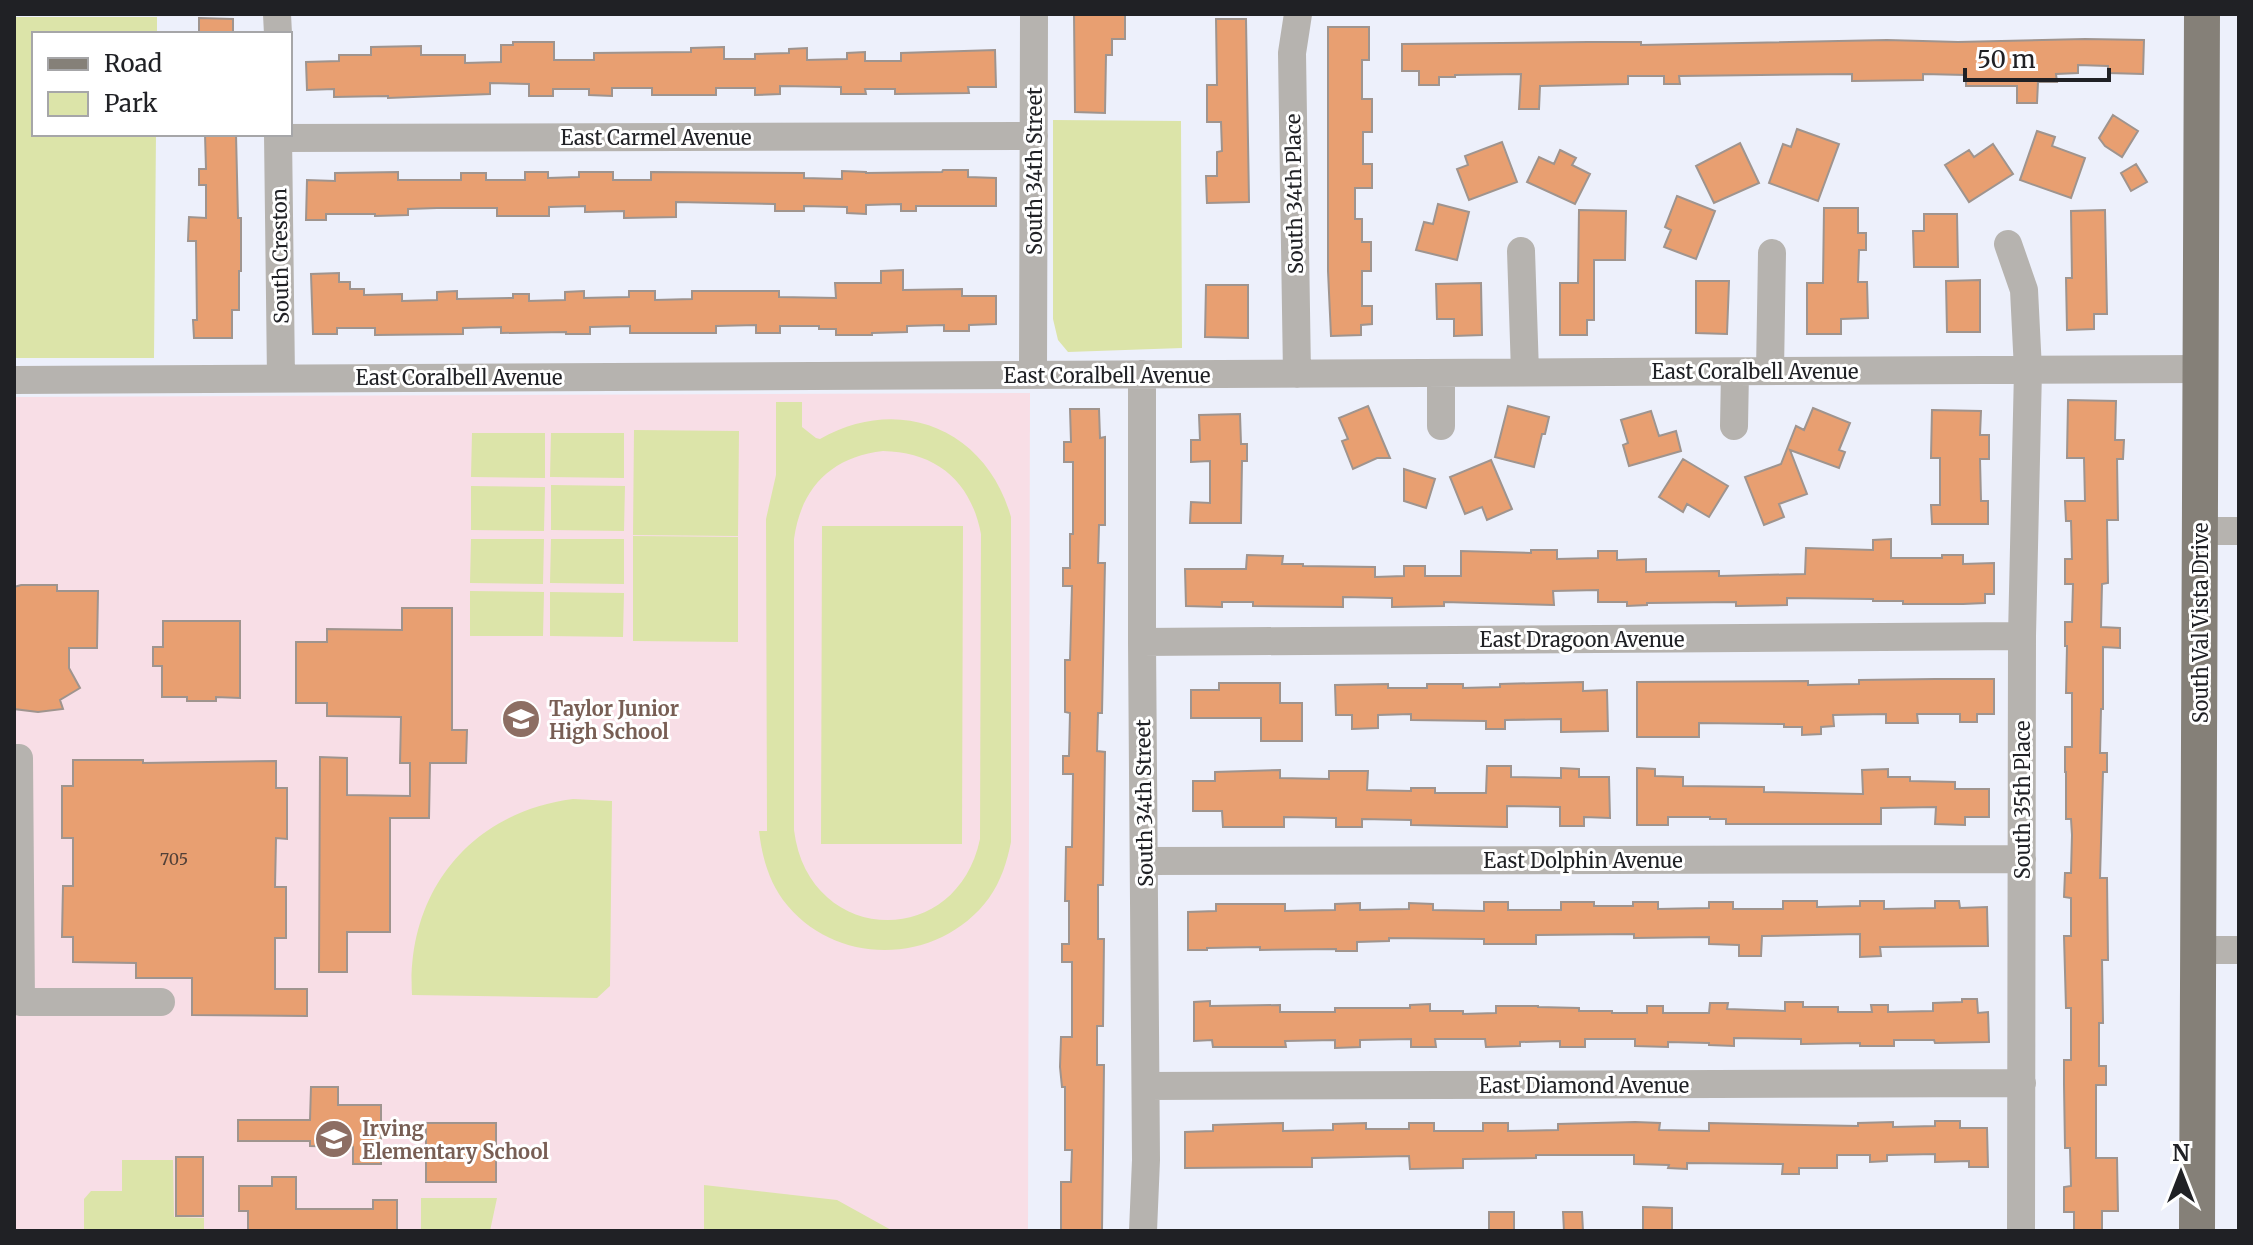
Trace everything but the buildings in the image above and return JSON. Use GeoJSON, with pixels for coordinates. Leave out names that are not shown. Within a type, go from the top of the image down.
{"type":"FeatureCollection","features":[{"type":"Feature","properties":{"kind":"main road","name":"South Val Vista Drive"},"geometry":{"type":"LineString","coordinates":[[2197,1231],[2202,14]]}},
{"type":"Feature","properties":{"kind":"street","name":"South 34th Street"},"geometry":{"type":"LineString","coordinates":[[1033,375],[1034,14]]}},
{"type":"Feature","properties":{"kind":"street","name":"South 34th Place"},"geometry":{"type":"LineString","coordinates":[[1297,374],[1292,53],[1298,14]]}},
{"type":"Feature","properties":{"kind":"street","name":"East Carmel Avenue"},"geometry":{"type":"LineString","coordinates":[[278,136],[1034,136]]}},
{"type":"Feature","properties":{"kind":"street","name":"South Creston"},"geometry":{"type":"LineString","coordinates":[[278,136],[281,378]]}},
{"type":"Feature","properties":{"kind":"street","name":"South 35th Place"},"geometry":{"type":"LineString","coordinates":[[2008,244],[2024,290],[2028,370],[2022,636],[2021,1231]]}},
{"type":"Feature","properties":{"kind":"street"},"geometry":{"type":"LineString","coordinates":[[1521,251],[1525,372]]}},
{"type":"Feature","properties":{"kind":"street"},"geometry":{"type":"LineString","coordinates":[[1770,371],[1772,253]]}},
{"type":"Feature","properties":{"kind":"street","name":"East Coralbell Avenue"},"geometry":{"type":"LineString","coordinates":[[14,380],[2200,369]]}},
{"type":"Feature","properties":{"kind":"street"},"geometry":{"type":"LineString","coordinates":[[1734,426],[1735,372]]}},
{"type":"Feature","properties":{"kind":"street"},"geometry":{"type":"LineString","coordinates":[[1441,373],[1441,426]]}},
{"type":"Feature","properties":{"kind":"street","name":"South 34th Street"},"geometry":{"type":"LineString","coordinates":[[1142,374],[1146,1086],[1143,1231]]}},
{"type":"Feature","properties":{"kind":"street"},"geometry":{"type":"LineString","coordinates":[[2201,531],[2239,531]]}},
{"type":"Feature","properties":{"kind":"street","name":"East Dragoon Avenue"},"geometry":{"type":"LineString","coordinates":[[1142,642],[2022,636]]}},
{"type":"Feature","properties":{"kind":"street"},"geometry":{"type":"LineString","coordinates":[[14,758],[19,758],[17,1001],[161,1002]]}},
{"type":"Feature","properties":{"kind":"street","name":"East Dolphin Avenue"},"geometry":{"type":"LineString","coordinates":[[1144,861],[2022,859]]}},
{"type":"Feature","properties":{"kind":"street"},"geometry":{"type":"LineString","coordinates":[[2199,950],[2239,950]]}},
{"type":"Feature","properties":{"kind":"street","name":"East Diamond Avenue"},"geometry":{"type":"LineString","coordinates":[[1146,1086],[2022,1083]]}},
{"type":"Feature","properties":{"kind":"shaded area","name":"Taylor Junior High School"},"geometry":{"type":"Polygon","coordinates":[[[1030,393],[1028,1231],[14,1231],[14,397],[1030,393]]]}},
{"type":"Feature","properties":{"kind":"green space"},"geometry":{"type":"Polygon","coordinates":[[[14,17],[157,17],[157,32],[32,32],[32,136],[156,136],[154,358],[14,358],[14,17]]]}},
{"type":"Feature","properties":{"kind":"green space"},"geometry":{"type":"Polygon","coordinates":[[[1053,120],[1181,121],[1182,348],[1068,352],[1058,340],[1053,319],[1053,120]]]}},
{"type":"Feature","properties":{"kind":"green space"},"geometry":{"type":"Polygon","coordinates":[[[776,402],[802,402],[802,427],[820,439],[850,426],[880,420],[909,421],[936,428],[961,442],[982,461],[999,487],[1011,517],[1011,842],[1003,871],[989,898],[968,920],[943,937],[915,946],[886,950],[857,947],[830,938],[804,922],[783,900],[766,867],[759,831],[767,831],[766,519],[776,475],[776,402]],[[883,451],[865,454],[834,468],[812,490],[798,521],[794,539],[794,830],[805,868],[826,896],[853,913],[883,920],[914,916],[943,901],[966,876],[980,839],[981,534],[976,515],[960,485],[935,464],[902,453],[883,451]]]}},
{"type":"Feature","properties":{"kind":"green space"},"geometry":{"type":"Polygon","coordinates":[[[634,430],[739,431],[738,536],[633,535],[634,430]]]}},
{"type":"Feature","properties":{"kind":"green space"},"geometry":{"type":"Polygon","coordinates":[[[472,433],[545,433],[545,478],[471,477],[472,433]]]}},
{"type":"Feature","properties":{"kind":"green space"},"geometry":{"type":"Polygon","coordinates":[[[551,433],[624,433],[624,478],[550,477],[551,433]]]}},
{"type":"Feature","properties":{"kind":"green space"},"geometry":{"type":"Polygon","coordinates":[[[551,485],[625,486],[624,531],[551,530],[551,485]]]}},
{"type":"Feature","properties":{"kind":"green space"},"geometry":{"type":"Polygon","coordinates":[[[471,486],[545,487],[544,531],[471,530],[471,486]]]}},
{"type":"Feature","properties":{"kind":"green space"},"geometry":{"type":"Polygon","coordinates":[[[822,526],[963,526],[962,844],[821,844],[822,526]]]}},
{"type":"Feature","properties":{"kind":"green space"},"geometry":{"type":"Polygon","coordinates":[[[633,536],[738,537],[738,642],[633,641],[633,536]]]}},
{"type":"Feature","properties":{"kind":"green space"},"geometry":{"type":"Polygon","coordinates":[[[471,539],[544,539],[543,584],[470,583],[471,539]]]}},
{"type":"Feature","properties":{"kind":"green space"},"geometry":{"type":"Polygon","coordinates":[[[551,539],[624,539],[624,584],[550,583],[551,539]]]}},
{"type":"Feature","properties":{"kind":"green space"},"geometry":{"type":"Polygon","coordinates":[[[470,591],[544,592],[543,636],[470,636],[470,591]]]}},
{"type":"Feature","properties":{"kind":"green space"},"geometry":{"type":"Polygon","coordinates":[[[550,592],[624,593],[623,637],[550,636],[550,592]]]}},
{"type":"Feature","properties":{"kind":"green space"},"geometry":{"type":"Polygon","coordinates":[[[573,799],[612,801],[610,986],[597,998],[412,995],[413,958],[420,923],[433,892],[452,864],[475,840],[504,821],[536,807],[573,799]]]}},
{"type":"Feature","properties":{"kind":"green space"},"geometry":{"type":"Polygon","coordinates":[[[122,1160],[173,1160],[174,1217],[204,1218],[204,1231],[84,1231],[84,1199],[91,1191],[122,1191],[122,1160]]]}},
{"type":"Feature","properties":{"kind":"green space"},"geometry":{"type":"Polygon","coordinates":[[[704,1185],[837,1200],[893,1231],[704,1231],[704,1185]]]}},
{"type":"Feature","properties":{"kind":"green space"},"geometry":{"type":"Polygon","coordinates":[[[421,1198],[497,1198],[490,1231],[421,1231],[421,1198]]]}},
{"type":"Feature","properties":{"kind":"place","name":"Taylor Junior High School"},"geometry":{"type":"Point","coordinates":[521,719]}},
{"type":"Feature","properties":{"kind":"place","name":"Irving Elementary School"},"geometry":{"type":"Point","coordinates":[334,1139]}}]}
